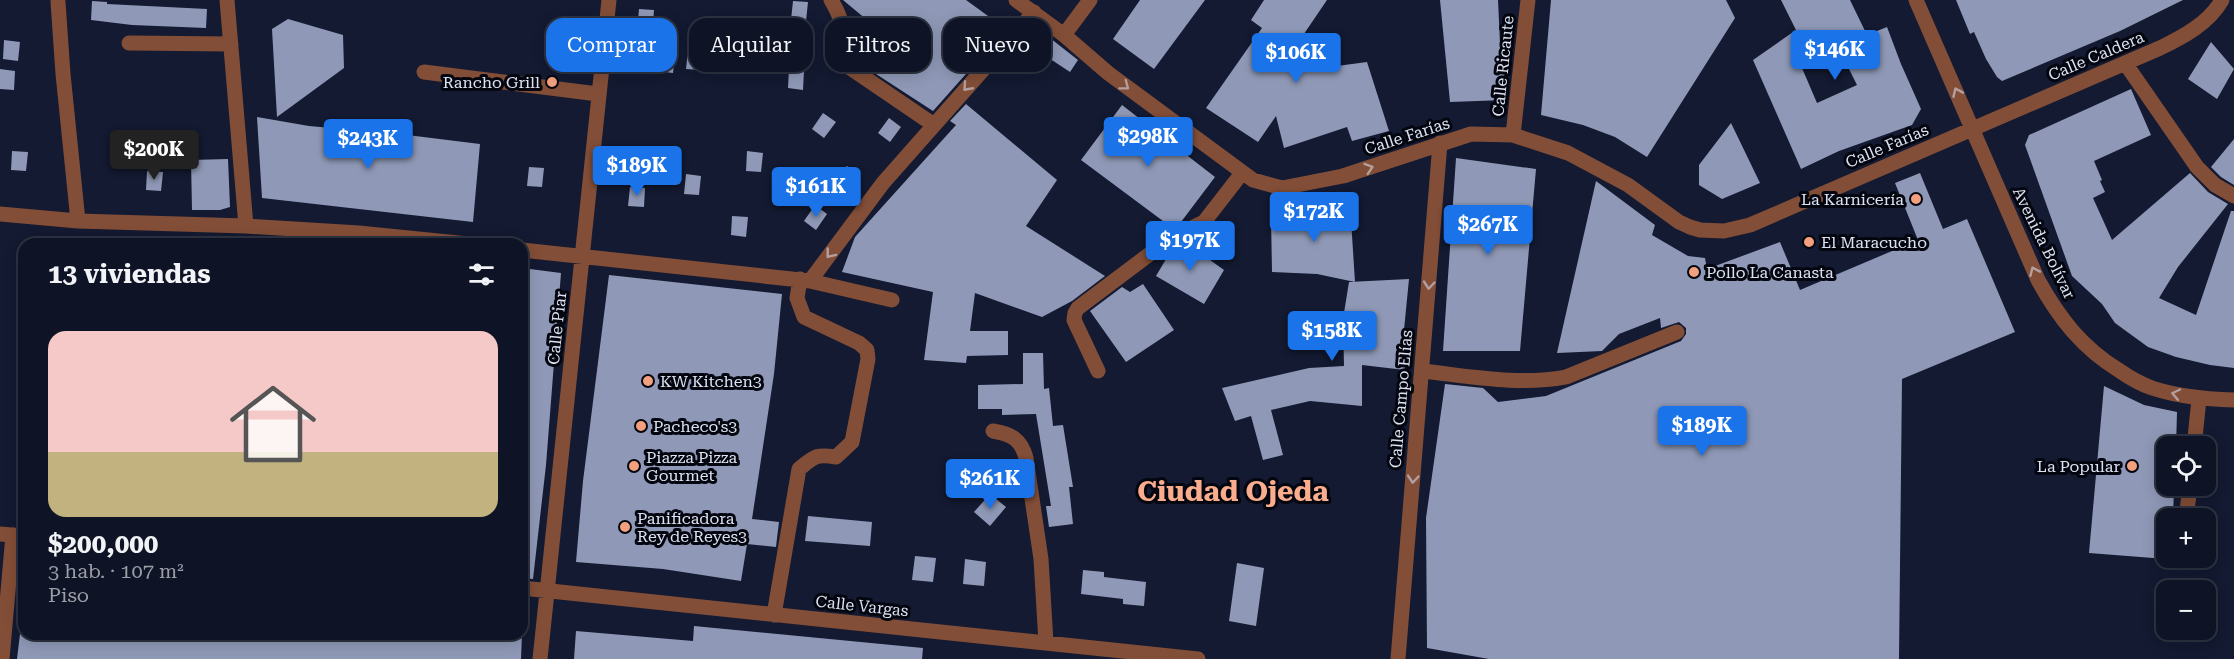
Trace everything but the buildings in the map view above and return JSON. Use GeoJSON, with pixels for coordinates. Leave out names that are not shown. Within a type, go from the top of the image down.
{"type":"FeatureCollection","features":[{"type":"Feature","properties":{"kind":"street"},"geometry":{"type":"LineString","coordinates":[[227,0],[246,226]]}},
{"type":"Feature","properties":{"kind":"street","name":"Calle Piar"},"geometry":{"type":"LineString","coordinates":[[540,659],[609,0]]}},
{"type":"Feature","properties":{"kind":"street"},"geometry":{"type":"LineString","coordinates":[[831,0],[840,19],[838,57],[843,63],[934,125]]}},
{"type":"Feature","properties":{"kind":"street","name":"Calle Farías"},"geometry":{"type":"LineString","coordinates":[[1016,0],[1064,35],[1108,73],[1242,173],[1253,180],[1282,188],[1343,176],[1471,134],[1513,135],[1568,153],[1628,185],[1679,222],[1700,230],[1724,231],[1750,225],[1972,128]]}},
{"type":"Feature","properties":{"kind":"street"},"geometry":{"type":"LineString","coordinates":[[1064,35],[1090,0]]}},
{"type":"Feature","properties":{"kind":"street","name":"Calle Ricaute"},"geometry":{"type":"LineString","coordinates":[[1513,135],[1528,0]]}},
{"type":"Feature","properties":{"kind":"street","name":"Avenida Bolívar"},"geometry":{"type":"LineString","coordinates":[[1916,0],[2038,280],[2068,328],[2102,360],[2132,379],[2152,388],[2199,399],[2234,400]]}},
{"type":"Feature","properties":{"kind":"street","name":"Calle Caldera"},"geometry":{"type":"LineString","coordinates":[[1972,128],[2184,37],[2218,8],[2222,0]]}},
{"type":"Feature","properties":{"kind":"street"},"geometry":{"type":"LineString","coordinates":[[58,2],[78,221]]}},
{"type":"Feature","properties":{"kind":"street"},"geometry":{"type":"LineString","coordinates":[[774,615],[800,469],[820,454],[836,457],[852,442],[868,358],[867,350],[859,343],[804,316],[797,298],[805,280],[883,183],[1034,12]]}},
{"type":"Feature","properties":{"kind":"street"},"geometry":{"type":"LineString","coordinates":[[129,43],[231,44]]}},
{"type":"Feature","properties":{"kind":"street"},"geometry":{"type":"LineString","coordinates":[[2125,63],[2197,167],[2215,185],[2234,196]]}},
{"type":"Feature","properties":{"kind":"street"},"geometry":{"type":"LineString","coordinates":[[424,72],[598,94]]}},
{"type":"Feature","properties":{"kind":"street","name":"Calle Campo Elías"},"geometry":{"type":"LineString","coordinates":[[1398,659],[1440,143]]}},
{"type":"Feature","properties":{"kind":"street"},"geometry":{"type":"LineString","coordinates":[[1098,371],[1074,320],[1078,308],[1170,238],[1204,222],[1242,173]]}},
{"type":"Feature","properties":{"kind":"street"},"geometry":{"type":"LineString","coordinates":[[0,214],[78,221],[246,226],[409,238]]}},
{"type":"Feature","properties":{"kind":"street"},"geometry":{"type":"LineString","coordinates":[[528,251],[805,280],[892,300]]}},
{"type":"Feature","properties":{"kind":"street"},"geometry":{"type":"LineString","coordinates":[[1422,371],[1526,382],[1548,381],[1566,377],[1677,332]]}},
{"type":"Feature","properties":{"kind":"street"},"geometry":{"type":"LineString","coordinates":[[2195,436],[2199,399]]}},
{"type":"Feature","properties":{"kind":"street"},"geometry":{"type":"LineString","coordinates":[[993,430],[1008,434],[1024,447],[1041,559],[1046,643]]}},
{"type":"Feature","properties":{"kind":"street"},"geometry":{"type":"LineString","coordinates":[[2,659],[12,535]]}},
{"type":"Feature","properties":{"kind":"street","name":"Calle Vargas"},"geometry":{"type":"LineString","coordinates":[[528,589],[1046,643],[1145,656],[1198,659]]}},
{"type":"Feature","properties":{"kind":"place","name":"Rancho Grill"},"geometry":{"type":"Point","coordinates":[552,82]}},
{"type":"Feature","properties":{"kind":"place","name":"La Karnicería"},"geometry":{"type":"Point","coordinates":[1916,199]}},
{"type":"Feature","properties":{"kind":"place","name":"El Maracucho"},"geometry":{"type":"Point","coordinates":[1809,242]}},
{"type":"Feature","properties":{"kind":"place","name":"Pollo La Canasta"},"geometry":{"type":"Point","coordinates":[1694,272]}},
{"type":"Feature","properties":{"kind":"place","name":"KW Kitchen3"},"geometry":{"type":"Point","coordinates":[648,381]}},
{"type":"Feature","properties":{"kind":"place","name":"Pacheco's3"},"geometry":{"type":"Point","coordinates":[641,426]}},
{"type":"Feature","properties":{"kind":"place","name":"Piazza Pizza Gourmet"},"geometry":{"type":"Point","coordinates":[634,466]}},
{"type":"Feature","properties":{"kind":"place","name":"La Popular"},"geometry":{"type":"Point","coordinates":[2132,466]}},
{"type":"Feature","properties":{"kind":"place","name":"Panificadora Rey de Reyes3"},"geometry":{"type":"Point","coordinates":[625,527]}},
{"type":"Feature","properties":{"kind":"district","name":"Ciudad Ojeda"},"geometry":{"type":"Point","coordinates":[1233,491]}}]}
